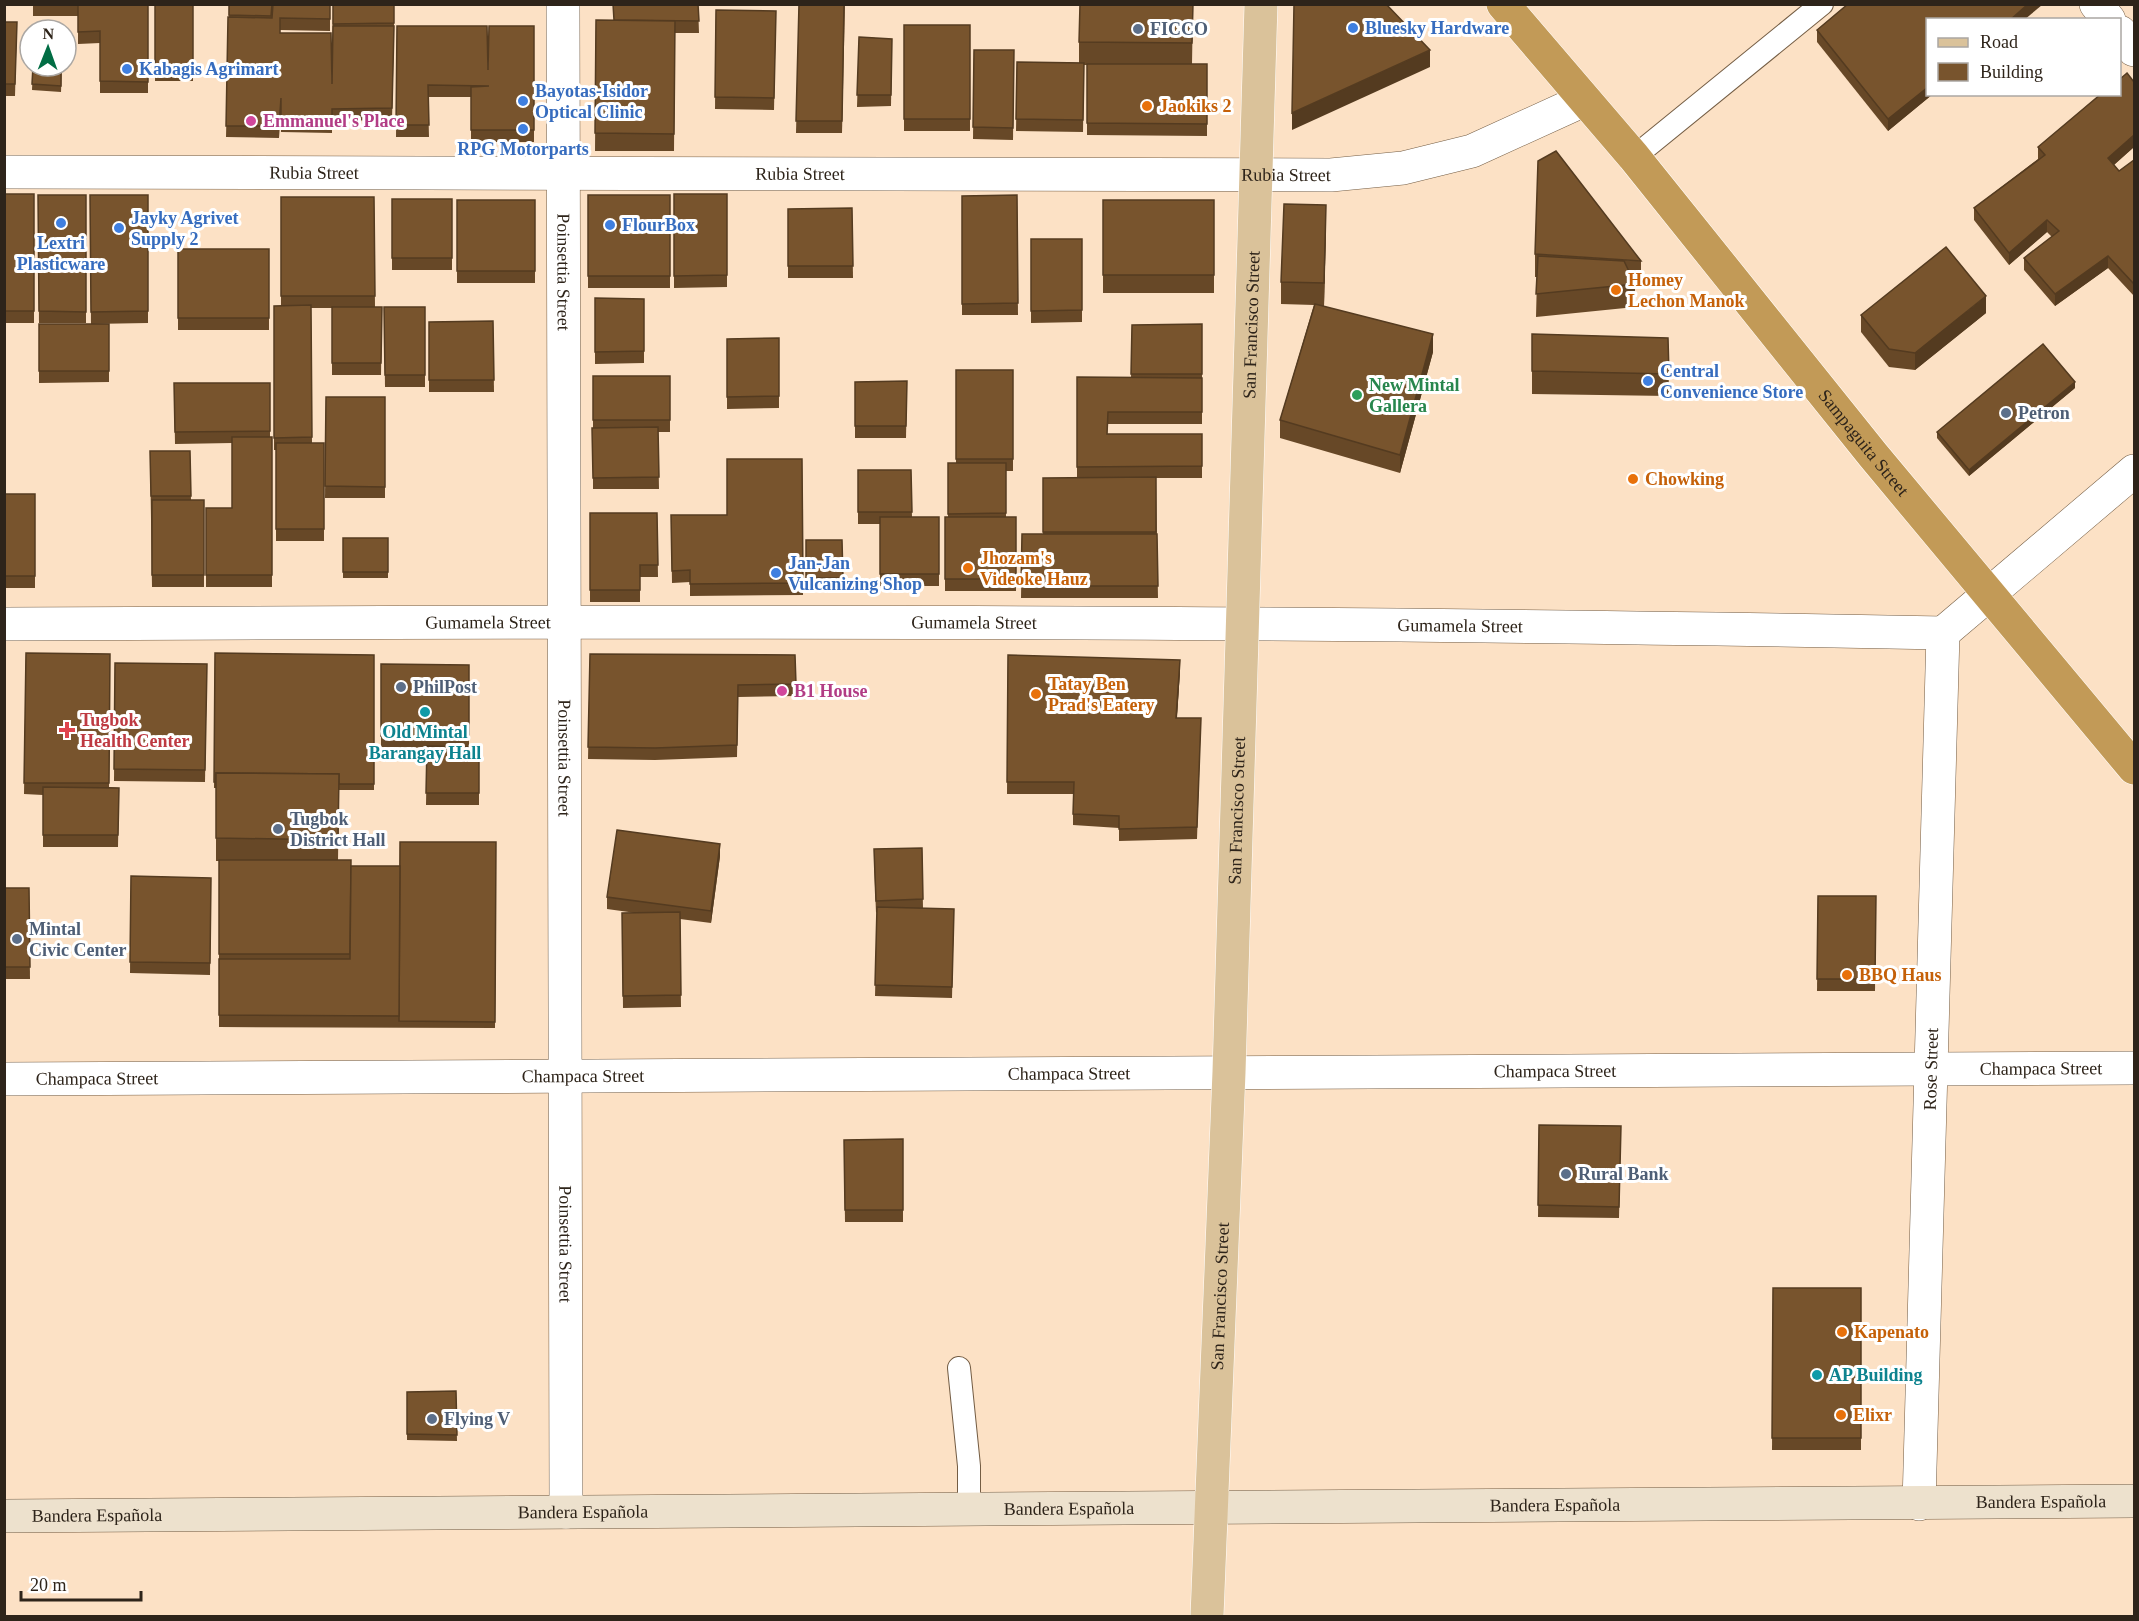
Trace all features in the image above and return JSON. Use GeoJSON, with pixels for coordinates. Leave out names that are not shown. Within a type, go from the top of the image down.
{"type":"FeatureCollection","features":[{"type":"Feature","properties":{"kind":"highway","name":"Sampaguita Street"},"geometry":{"type":"LineString","coordinates":[[1503,4],[1634,157],[1866,446],[2134,768]]}},
{"type":"Feature","properties":{"kind":"main road","name":"San Francisco Street"},"geometry":{"type":"LineString","coordinates":[[1207,1617],[1229,1072],[1261,4]]}},
{"type":"Feature","properties":{"kind":"street","name":"Poinsettia Street"},"geometry":{"type":"LineString","coordinates":[[563,4],[566,1512]]}},
{"type":"Feature","properties":{"kind":"street"},"geometry":{"type":"LineString","coordinates":[[2096,4],[2107,18]]}},
{"type":"Feature","properties":{"kind":"street"},"geometry":{"type":"LineString","coordinates":[[2121,33],[2134,50]]}},
{"type":"Feature","properties":{"kind":"street","name":"Rubia Street"},"geometry":{"type":"LineString","coordinates":[[4,172],[1257,177],[1331,175],[1403,168],[1472,151],[1584,100]]}},
{"type":"Feature","properties":{"kind":"street"},"geometry":{"type":"LineString","coordinates":[[1943,633],[2134,471]]}},
{"type":"Feature","properties":{"kind":"street","name":"Gumamela Street"},"geometry":{"type":"LineString","coordinates":[[4,624],[564,621],[1709,628],[1943,633]]}},
{"type":"Feature","properties":{"kind":"street","name":"Rose Street"},"geometry":{"type":"LineString","coordinates":[[1920,1504],[1943,633]]}},
{"type":"Feature","properties":{"kind":"street","name":"Champaca Street"},"geometry":{"type":"LineString","coordinates":[[4,1079],[2134,1068]]}},
{"type":"Feature","properties":{"kind":"street","name":"Bandera Española"},"geometry":{"type":"LineString","coordinates":[[4,1516],[2134,1501]]}},
{"type":"Feature","properties":{"kind":"lane"},"geometry":{"type":"LineString","coordinates":[[1634,157],[1822,4]]}},
{"type":"Feature","properties":{"kind":"lane"},"geometry":{"type":"LineString","coordinates":[[959,1368],[969,1466],[969,1509]]}},
{"type":"Feature","properties":{"kind":"building"},"geometry":{"type":"Polygon","coordinates":[[[78,4],[148,4],[148,82],[100,81],[100,31],[78,32],[78,4]]]}},
{"type":"Feature","properties":{"kind":"building"},"geometry":{"type":"Polygon","coordinates":[[[155,4],[193,4],[193,69],[155,69],[155,4]]]}},
{"type":"Feature","properties":{"kind":"building"},"geometry":{"type":"Polygon","coordinates":[[[229,4],[272,4],[271,16],[229,15],[229,4]]]}},
{"type":"Feature","properties":{"kind":"building"},"geometry":{"type":"Polygon","coordinates":[[[273,4],[330,4],[330,19],[280,18],[280,33],[331,33],[332,84],[333,26],[394,26],[392,108],[332,109],[332,121],[281,120],[281,98],[279,126],[226,126],[228,17],[272,18],[273,4]]]}},
{"type":"Feature","properties":{"kind":"building"},"geometry":{"type":"Polygon","coordinates":[[[333,4],[394,4],[394,23],[333,24],[333,4]]]}},
{"type":"Feature","properties":{"kind":"building"},"geometry":{"type":"Polygon","coordinates":[[[613,4],[698,4],[699,21],[614,20],[613,4]]]}},
{"type":"Feature","properties":{"kind":"building"},"geometry":{"type":"Polygon","coordinates":[[[799,4],[844,4],[842,121],[796,121],[799,4]]]}},
{"type":"Feature","properties":{"kind":"building"},"geometry":{"type":"Polygon","coordinates":[[[1080,4],[1193,4],[1192,43],[1079,42],[1080,4]]]}},
{"type":"Feature","properties":{"kind":"building"},"geometry":{"type":"Polygon","coordinates":[[[1294,4],[1386,4],[1430,50],[1292,113],[1294,4]]]}},
{"type":"Feature","properties":{"kind":"building"},"geometry":{"type":"Polygon","coordinates":[[[1848,4],[2028,4],[2012,18],[1926,18],[1926,89],[1888,119],[1817,30],[1848,4]]]}},
{"type":"Feature","properties":{"kind":"building"},"geometry":{"type":"Polygon","coordinates":[[[716,10],[776,11],[774,98],[715,97],[716,10]]]}},
{"type":"Feature","properties":{"kind":"building"},"geometry":{"type":"Polygon","coordinates":[[[596,20],[675,21],[674,134],[595,133],[596,20]]]}},
{"type":"Feature","properties":{"kind":"building"},"geometry":{"type":"Polygon","coordinates":[[[4,22],[17,22],[15,84],[4,84],[4,22]]]}},
{"type":"Feature","properties":{"kind":"building"},"geometry":{"type":"Polygon","coordinates":[[[904,25],[970,25],[970,119],[904,119],[904,25]]]}},
{"type":"Feature","properties":{"kind":"building"},"geometry":{"type":"Polygon","coordinates":[[[397,26],[487,26],[488,70],[489,26],[534,26],[534,130],[471,130],[471,87],[489,86],[428,85],[429,125],[396,125],[397,26]]]}},
{"type":"Feature","properties":{"kind":"building"},"geometry":{"type":"Polygon","coordinates":[[[859,37],[892,39],[891,95],[857,95],[859,37]]]}},
{"type":"Feature","properties":{"kind":"building"},"geometry":{"type":"Polygon","coordinates":[[[974,50],[1014,50],[1013,128],[973,127],[974,50]]]}},
{"type":"Feature","properties":{"kind":"building"},"geometry":{"type":"Polygon","coordinates":[[[1017,62],[1084,63],[1083,120],[1016,119],[1017,62]]]}},
{"type":"Feature","properties":{"kind":"building"},"geometry":{"type":"Polygon","coordinates":[[[1087,64],[1207,64],[1207,124],[1087,123],[1087,64]]]}},
{"type":"Feature","properties":{"kind":"building"},"geometry":{"type":"Polygon","coordinates":[[[2127,73],[2134,82],[2134,135],[2108,158],[2119,171],[2134,160],[2134,284],[2108,256],[2055,294],[2024,258],[2059,231],[2047,220],[2009,253],[1974,208],[2045,155],[2038,147],[2099,96],[2121,96],[2121,78],[2127,73]]]}},
{"type":"Feature","properties":{"kind":"building"},"geometry":{"type":"Polygon","coordinates":[[[32,78],[61,78],[61,86],[32,84],[32,78]]]}},
{"type":"Feature","properties":{"kind":"building"},"geometry":{"type":"Polygon","coordinates":[[[1556,151],[1641,261],[1535,254],[1538,161],[1556,151]]]}},
{"type":"Feature","properties":{"kind":"building"},"geometry":{"type":"Polygon","coordinates":[[[4,194],[34,194],[34,311],[4,311],[4,194]]]}},
{"type":"Feature","properties":{"kind":"building"},"geometry":{"type":"Polygon","coordinates":[[[674,194],[727,194],[727,275],[674,276],[674,194]]]}},
{"type":"Feature","properties":{"kind":"building"},"geometry":{"type":"Polygon","coordinates":[[[38,195],[86,195],[86,312],[39,311],[38,195]]]}},
{"type":"Feature","properties":{"kind":"building"},"geometry":{"type":"Polygon","coordinates":[[[90,195],[148,195],[148,311],[91,312],[90,195]]]}},
{"type":"Feature","properties":{"kind":"building"},"geometry":{"type":"Polygon","coordinates":[[[588,195],[670,195],[670,276],[588,276],[588,195]]]}},
{"type":"Feature","properties":{"kind":"building"},"geometry":{"type":"Polygon","coordinates":[[[1017,195],[1018,303],[962,304],[962,196],[1017,195]]]}},
{"type":"Feature","properties":{"kind":"building"},"geometry":{"type":"Polygon","coordinates":[[[281,197],[374,197],[375,296],[281,296],[281,197]]]}},
{"type":"Feature","properties":{"kind":"building"},"geometry":{"type":"Polygon","coordinates":[[[392,199],[452,199],[452,258],[392,258],[392,199]]]}},
{"type":"Feature","properties":{"kind":"building"},"geometry":{"type":"Polygon","coordinates":[[[457,200],[535,200],[535,271],[457,271],[457,200]]]}},
{"type":"Feature","properties":{"kind":"building"},"geometry":{"type":"Polygon","coordinates":[[[1103,200],[1214,200],[1214,275],[1103,275],[1103,200]]]}},
{"type":"Feature","properties":{"kind":"building"},"geometry":{"type":"Polygon","coordinates":[[[1284,204],[1326,205],[1324,283],[1281,282],[1284,204]]]}},
{"type":"Feature","properties":{"kind":"building"},"geometry":{"type":"Polygon","coordinates":[[[852,208],[853,266],[788,266],[788,209],[852,208]]]}},
{"type":"Feature","properties":{"kind":"building"},"geometry":{"type":"Polygon","coordinates":[[[1031,239],[1082,239],[1082,310],[1031,311],[1031,239]]]}},
{"type":"Feature","properties":{"kind":"building"},"geometry":{"type":"Polygon","coordinates":[[[1946,247],[1986,296],[1915,353],[1889,349],[1861,315],[1946,247]]]}},
{"type":"Feature","properties":{"kind":"building"},"geometry":{"type":"Polygon","coordinates":[[[178,249],[269,249],[269,318],[178,318],[178,249]]]}},
{"type":"Feature","properties":{"kind":"building"},"geometry":{"type":"Polygon","coordinates":[[[1538,256],[1624,261],[1635,284],[1536,294],[1538,256]]]}},
{"type":"Feature","properties":{"kind":"building"},"geometry":{"type":"Polygon","coordinates":[[[595,298],[644,299],[644,351],[595,352],[595,298]]]}},
{"type":"Feature","properties":{"kind":"building","name":"New Mintal Gallera"},"geometry":{"type":"Polygon","coordinates":[[[1315,304],[1433,334],[1400,455],[1280,420],[1315,304]]]}},
{"type":"Feature","properties":{"kind":"building"},"geometry":{"type":"Polygon","coordinates":[[[311,305],[312,437],[274,438],[274,306],[311,305]]]}},
{"type":"Feature","properties":{"kind":"building"},"geometry":{"type":"Polygon","coordinates":[[[332,307],[382,307],[381,363],[332,363],[332,307]]]}},
{"type":"Feature","properties":{"kind":"building"},"geometry":{"type":"Polygon","coordinates":[[[384,307],[425,307],[425,375],[385,375],[384,307]]]}},
{"type":"Feature","properties":{"kind":"building"},"geometry":{"type":"Polygon","coordinates":[[[493,321],[494,380],[429,380],[429,322],[493,321]]]}},
{"type":"Feature","properties":{"kind":"building"},"geometry":{"type":"Polygon","coordinates":[[[39,324],[109,324],[109,371],[39,371],[39,324]]]}},
{"type":"Feature","properties":{"kind":"building"},"geometry":{"type":"Polygon","coordinates":[[[1202,324],[1202,374],[1131,374],[1132,325],[1202,324]]]}},
{"type":"Feature","properties":{"kind":"building"},"geometry":{"type":"Polygon","coordinates":[[[1532,334],[1668,338],[1669,374],[1532,371],[1532,334]]]}},
{"type":"Feature","properties":{"kind":"building"},"geometry":{"type":"Polygon","coordinates":[[[779,338],[779,396],[727,397],[727,339],[779,338]]]}},
{"type":"Feature","properties":{"kind":"building","name":"Petron"},"geometry":{"type":"Polygon","coordinates":[[[2043,344],[2075,382],[1969,470],[1937,432],[2043,344]]]}},
{"type":"Feature","properties":{"kind":"building"},"geometry":{"type":"Polygon","coordinates":[[[956,370],[1013,370],[1013,459],[956,459],[956,370]]]}},
{"type":"Feature","properties":{"kind":"building"},"geometry":{"type":"Polygon","coordinates":[[[593,376],[670,376],[670,420],[593,420],[593,376]]]}},
{"type":"Feature","properties":{"kind":"building"},"geometry":{"type":"Polygon","coordinates":[[[1077,377],[1202,378],[1202,412],[1108,412],[1107,434],[1202,434],[1202,466],[1077,467],[1077,377]]]}},
{"type":"Feature","properties":{"kind":"building"},"geometry":{"type":"Polygon","coordinates":[[[907,381],[906,426],[855,426],[855,382],[907,381]]]}},
{"type":"Feature","properties":{"kind":"building"},"geometry":{"type":"Polygon","coordinates":[[[174,383],[270,383],[270,431],[175,432],[174,383]]]}},
{"type":"Feature","properties":{"kind":"building"},"geometry":{"type":"Polygon","coordinates":[[[326,397],[385,397],[385,487],[325,486],[326,397]]]}},
{"type":"Feature","properties":{"kind":"building"},"geometry":{"type":"Polygon","coordinates":[[[658,427],[659,477],[593,478],[592,428],[658,427]]]}},
{"type":"Feature","properties":{"kind":"building"},"geometry":{"type":"Polygon","coordinates":[[[232,437],[272,437],[272,575],[206,575],[206,508],[232,508],[232,437]]]}},
{"type":"Feature","properties":{"kind":"building"},"geometry":{"type":"Polygon","coordinates":[[[276,443],[324,443],[324,529],[276,529],[276,443]]]}},
{"type":"Feature","properties":{"kind":"building"},"geometry":{"type":"Polygon","coordinates":[[[150,451],[190,451],[191,496],[151,496],[150,451]]]}},
{"type":"Feature","properties":{"kind":"building"},"geometry":{"type":"Polygon","coordinates":[[[727,459],[802,459],[803,583],[690,584],[690,570],[672,571],[671,515],[727,515],[727,459]]]}},
{"type":"Feature","properties":{"kind":"building"},"geometry":{"type":"Polygon","coordinates":[[[948,463],[1006,463],[1006,513],[948,514],[948,463]]]}},
{"type":"Feature","properties":{"kind":"building"},"geometry":{"type":"Polygon","coordinates":[[[858,470],[911,470],[912,512],[858,512],[858,470]]]}},
{"type":"Feature","properties":{"kind":"building"},"geometry":{"type":"Polygon","coordinates":[[[1156,477],[1156,532],[1043,532],[1043,478],[1156,477]]]}},
{"type":"Feature","properties":{"kind":"building"},"geometry":{"type":"Polygon","coordinates":[[[4,494],[35,494],[35,576],[4,576],[4,494]]]}},
{"type":"Feature","properties":{"kind":"building"},"geometry":{"type":"Polygon","coordinates":[[[152,500],[204,500],[204,575],[152,575],[152,500]]]}},
{"type":"Feature","properties":{"kind":"building"},"geometry":{"type":"Polygon","coordinates":[[[590,513],[657,513],[658,565],[640,565],[640,590],[590,590],[590,513]]]}},
{"type":"Feature","properties":{"kind":"building"},"geometry":{"type":"Polygon","coordinates":[[[880,517],[939,517],[939,574],[880,574],[880,517]]]}},
{"type":"Feature","properties":{"kind":"building"},"geometry":{"type":"Polygon","coordinates":[[[945,517],[1016,517],[1016,579],[945,579],[945,517]]]}},
{"type":"Feature","properties":{"kind":"building"},"geometry":{"type":"Polygon","coordinates":[[[1022,534],[1157,534],[1158,586],[1021,586],[1022,534]]]}},
{"type":"Feature","properties":{"kind":"building"},"geometry":{"type":"Polygon","coordinates":[[[343,538],[388,538],[388,572],[343,572],[343,538]]]}},
{"type":"Feature","properties":{"kind":"building"},"geometry":{"type":"Polygon","coordinates":[[[806,540],[842,540],[843,578],[806,578],[806,540]]]}},
{"type":"Feature","properties":{"kind":"building","name":"Tugbok Health Center"},"geometry":{"type":"Polygon","coordinates":[[[26,653],[110,654],[109,783],[24,783],[26,653]]]}},
{"type":"Feature","properties":{"kind":"building"},"geometry":{"type":"Polygon","coordinates":[[[215,653],[374,655],[374,784],[339,784],[339,774],[216,773],[216,782],[214,782],[215,653]]]}},
{"type":"Feature","properties":{"kind":"building"},"geometry":{"type":"Polygon","coordinates":[[[590,654],[795,655],[796,684],[738,685],[737,745],[655,748],[588,747],[590,654]]]}},
{"type":"Feature","properties":{"kind":"building"},"geometry":{"type":"Polygon","coordinates":[[[1008,655],[1180,660],[1176,718],[1201,718],[1197,827],[1119,829],[1119,816],[1073,814],[1074,782],[1007,782],[1008,655]]]}},
{"type":"Feature","properties":{"kind":"building"},"geometry":{"type":"Polygon","coordinates":[[[115,663],[207,664],[205,770],[114,769],[115,663]]]}},
{"type":"Feature","properties":{"kind":"building","name":"Old Mintal Barangay Hall"},"geometry":{"type":"Polygon","coordinates":[[[381,664],[469,665],[469,736],[381,736],[381,664]]]}},
{"type":"Feature","properties":{"kind":"building"},"geometry":{"type":"Polygon","coordinates":[[[427,746],[479,747],[479,793],[426,793],[427,746]]]}},
{"type":"Feature","properties":{"kind":"building","name":"Tugbok District Hall"},"geometry":{"type":"Polygon","coordinates":[[[216,773],[339,774],[338,840],[216,838],[216,773]]]}},
{"type":"Feature","properties":{"kind":"building"},"geometry":{"type":"Polygon","coordinates":[[[43,787],[119,788],[118,835],[43,835],[43,787]]]}},
{"type":"Feature","properties":{"kind":"building"},"geometry":{"type":"Polygon","coordinates":[[[617,830],[720,844],[711,911],[607,897],[617,830]]]}},
{"type":"Feature","properties":{"kind":"building"},"geometry":{"type":"Polygon","coordinates":[[[400,842],[496,842],[495,1022],[399,1021],[400,842]]]}},
{"type":"Feature","properties":{"kind":"building"},"geometry":{"type":"Polygon","coordinates":[[[922,848],[923,899],[876,901],[874,849],[922,848]]]}},
{"type":"Feature","properties":{"kind":"building"},"geometry":{"type":"Polygon","coordinates":[[[219,860],[351,860],[350,954],[219,954],[219,860]]]}},
{"type":"Feature","properties":{"kind":"building"},"geometry":{"type":"Polygon","coordinates":[[[351,866],[400,866],[399,1016],[219,1015],[219,959],[350,959],[351,866]]]}},
{"type":"Feature","properties":{"kind":"building"},"geometry":{"type":"Polygon","coordinates":[[[131,876],[211,878],[210,963],[130,962],[131,876]]]}},
{"type":"Feature","properties":{"kind":"building","name":"Mintal Civic Center"},"geometry":{"type":"Polygon","coordinates":[[[4,888],[29,888],[30,967],[4,967],[4,888]]]}},
{"type":"Feature","properties":{"kind":"building"},"geometry":{"type":"Polygon","coordinates":[[[1818,896],[1876,896],[1875,979],[1817,979],[1818,896]]]}},
{"type":"Feature","properties":{"kind":"building"},"geometry":{"type":"Polygon","coordinates":[[[877,907],[954,909],[952,987],[875,985],[877,907]]]}},
{"type":"Feature","properties":{"kind":"building"},"geometry":{"type":"Polygon","coordinates":[[[680,912],[681,995],[623,996],[622,913],[680,912]]]}},
{"type":"Feature","properties":{"kind":"building"},"geometry":{"type":"Polygon","coordinates":[[[1539,1125],[1621,1126],[1619,1207],[1538,1205],[1539,1125]]]}},
{"type":"Feature","properties":{"kind":"building"},"geometry":{"type":"Polygon","coordinates":[[[903,1139],[903,1210],[845,1210],[844,1140],[903,1139]]]}},
{"type":"Feature","properties":{"kind":"building","name":"AP Building"},"geometry":{"type":"Polygon","coordinates":[[[1773,1288],[1861,1288],[1861,1438],[1772,1438],[1773,1288]]]}},
{"type":"Feature","properties":{"kind":"building","name":"Flying V"},"geometry":{"type":"Polygon","coordinates":[[[456,1391],[457,1435],[407,1434],[407,1392],[456,1391]]]}},
{"type":"Feature","properties":{"kind":"place","name":"Bluesky Hardware"},"geometry":{"type":"Point","coordinates":[1353,28]}},
{"type":"Feature","properties":{"kind":"place","name":"FICCO"},"geometry":{"type":"Point","coordinates":[1138,29]}},
{"type":"Feature","properties":{"kind":"place","name":"Kabagis Agrimart"},"geometry":{"type":"Point","coordinates":[127,69]}},
{"type":"Feature","properties":{"kind":"place","name":"Bayotas-Isidor Optical Clinic"},"geometry":{"type":"Point","coordinates":[523,101]}},
{"type":"Feature","properties":{"kind":"place","name":"Jaokiks 2"},"geometry":{"type":"Point","coordinates":[1147,106]}},
{"type":"Feature","properties":{"kind":"place","name":"Emmanuel's Place"},"geometry":{"type":"Point","coordinates":[251,121]}},
{"type":"Feature","properties":{"kind":"place","name":"RPG Motorparts"},"geometry":{"type":"Point","coordinates":[523,129]}},
{"type":"Feature","properties":{"kind":"place","name":"Lextri Plasticware"},"geometry":{"type":"Point","coordinates":[61,223]}},
{"type":"Feature","properties":{"kind":"place","name":"FlourBox"},"geometry":{"type":"Point","coordinates":[610,225]}},
{"type":"Feature","properties":{"kind":"place","name":"Jayky Agrivet Supply 2"},"geometry":{"type":"Point","coordinates":[119,228]}},
{"type":"Feature","properties":{"kind":"place","name":"Homey Lechon Manok"},"geometry":{"type":"Point","coordinates":[1616,290]}},
{"type":"Feature","properties":{"kind":"place","name":"Central Convenience Store"},"geometry":{"type":"Point","coordinates":[1648,381]}},
{"type":"Feature","properties":{"kind":"place","name":"New Mintal Gallera"},"geometry":{"type":"Point","coordinates":[1357,395]}},
{"type":"Feature","properties":{"kind":"place","name":"Petron"},"geometry":{"type":"Point","coordinates":[2006,413]}},
{"type":"Feature","properties":{"kind":"place","name":"Chowking"},"geometry":{"type":"Point","coordinates":[1633,479]}},
{"type":"Feature","properties":{"kind":"place","name":"Jhozam's Videoke Hauz"},"geometry":{"type":"Point","coordinates":[968,568]}},
{"type":"Feature","properties":{"kind":"place","name":"Jan-Jan Vulcanizing Shop"},"geometry":{"type":"Point","coordinates":[776,573]}},
{"type":"Feature","properties":{"kind":"place","name":"PhilPost"},"geometry":{"type":"Point","coordinates":[401,687]}},
{"type":"Feature","properties":{"kind":"place","name":"B1 House"},"geometry":{"type":"Point","coordinates":[782,691]}},
{"type":"Feature","properties":{"kind":"place","name":"Tatay Ben Prad's Eatery"},"geometry":{"type":"Point","coordinates":[1036,694]}},
{"type":"Feature","properties":{"kind":"place","name":"Old Mintal Barangay Hall"},"geometry":{"type":"Point","coordinates":[425,712]}},
{"type":"Feature","properties":{"kind":"place","name":"Tugbok Health Center"},"geometry":{"type":"Point","coordinates":[67,730]}},
{"type":"Feature","properties":{"kind":"place","name":"Tugbok District Hall"},"geometry":{"type":"Point","coordinates":[278,829]}},
{"type":"Feature","properties":{"kind":"place","name":"Mintal Civic Center"},"geometry":{"type":"Point","coordinates":[17,939]}},
{"type":"Feature","properties":{"kind":"place","name":"BBQ Haus"},"geometry":{"type":"Point","coordinates":[1847,975]}},
{"type":"Feature","properties":{"kind":"place","name":"Rural Bank"},"geometry":{"type":"Point","coordinates":[1566,1174]}},
{"type":"Feature","properties":{"kind":"place","name":"Kapenato"},"geometry":{"type":"Point","coordinates":[1842,1332]}},
{"type":"Feature","properties":{"kind":"place","name":"AP Building"},"geometry":{"type":"Point","coordinates":[1817,1375]}},
{"type":"Feature","properties":{"kind":"place","name":"Elixr"},"geometry":{"type":"Point","coordinates":[1841,1415]}},
{"type":"Feature","properties":{"kind":"place","name":"Flying V"},"geometry":{"type":"Point","coordinates":[432,1419]}}]}
